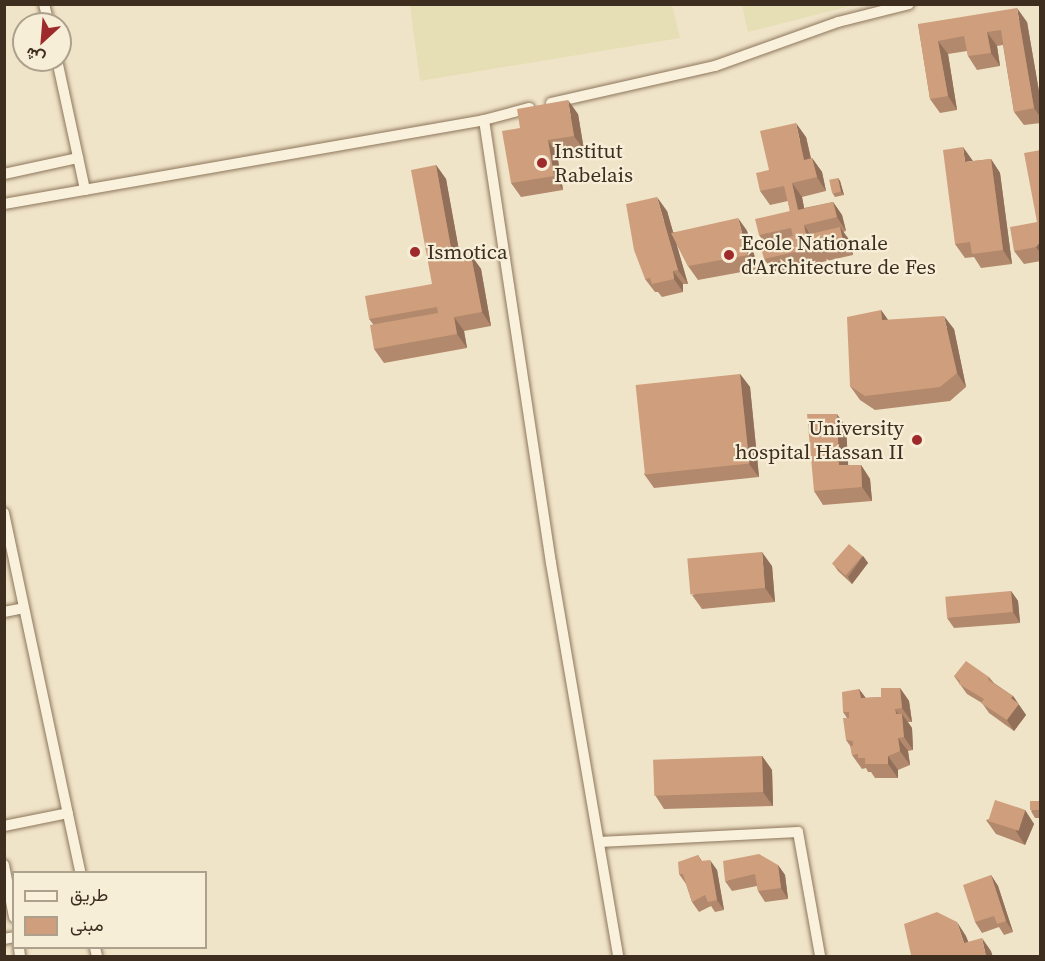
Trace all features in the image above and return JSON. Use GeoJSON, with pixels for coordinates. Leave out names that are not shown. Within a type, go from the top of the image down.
{"type":"FeatureCollection","features":[{"type":"Feature","properties":{"kind":"street"},"geometry":{"type":"LineString","coordinates":[[4,204],[484,120],[715,66],[838,22],[909,4]]}},
{"type":"Feature","properties":{"kind":"street"},"geometry":{"type":"LineString","coordinates":[[60,72],[85,190]]}},
{"type":"Feature","properties":{"kind":"street"},"geometry":{"type":"LineString","coordinates":[[484,120],[551,563],[618,957]]}},
{"type":"Feature","properties":{"kind":"street"},"geometry":{"type":"LineString","coordinates":[[4,174],[78,158]]}},
{"type":"Feature","properties":{"kind":"street"},"geometry":{"type":"LineString","coordinates":[[4,513],[80,871]]}},
{"type":"Feature","properties":{"kind":"street"},"geometry":{"type":"LineString","coordinates":[[4,612],[24,608]]}},
{"type":"Feature","properties":{"kind":"street"},"geometry":{"type":"LineString","coordinates":[[4,826],[68,813]]}},
{"type":"Feature","properties":{"kind":"street"},"geometry":{"type":"LineString","coordinates":[[599,842],[798,832],[820,957]]}},
{"type":"Feature","properties":{"kind":"street"},"geometry":{"type":"LineString","coordinates":[[4,865],[12,907]]}},
{"type":"Feature","properties":{"kind":"shaded area"},"geometry":{"type":"Polygon","coordinates":[[[742,4],[854,5],[748,32],[742,4]]]}},
{"type":"Feature","properties":{"kind":"shaded area"},"geometry":{"type":"Polygon","coordinates":[[[410,5],[672,5],[680,38],[420,81],[410,5]]]}},
{"type":"Feature","properties":{"kind":"building"},"geometry":{"type":"Polygon","coordinates":[[[1017,8],[1034,108],[1014,112],[1001,30],[987,32],[991,53],[968,56],[964,36],[938,41],[948,96],[930,99],[918,24],[1017,8]]]}},
{"type":"Feature","properties":{"kind":"building"},"geometry":{"type":"Polygon","coordinates":[[[568,100],[574,136],[548,140],[554,176],[511,183],[502,131],[520,128],[517,109],[568,100]]]}},
{"type":"Feature","properties":{"kind":"building"},"geometry":{"type":"Polygon","coordinates":[[[796,123],[804,160],[812,158],[817,177],[792,183],[798,210],[833,202],[837,217],[804,225],[806,235],[840,227],[843,241],[764,259],[760,244],[793,236],[791,228],[759,235],[755,219],[790,211],[784,186],[760,191],[756,173],[769,170],[760,131],[796,123]]]}},
{"type":"Feature","properties":{"kind":"building"},"geometry":{"type":"Polygon","coordinates":[[[963,147],[965,162],[991,159],[1003,250],[972,254],[970,242],[955,244],[943,150],[963,147]]]}},
{"type":"Feature","properties":{"kind":"building"},"geometry":{"type":"Polygon","coordinates":[[[1041,150],[1041,241],[1036,247],[1014,251],[1010,227],[1037,222],[1024,153],[1041,150]]]}},
{"type":"Feature","properties":{"kind":"building"},"geometry":{"type":"Polygon","coordinates":[[[436,165],[453,259],[471,255],[482,312],[454,317],[457,334],[374,349],[370,325],[438,313],[437,307],[369,319],[365,296],[432,284],[411,170],[436,165]]]}},
{"type":"Feature","properties":{"kind":"building"},"geometry":{"type":"Polygon","coordinates":[[[838,178],[841,192],[832,194],[829,180],[838,178]]]}},
{"type":"Feature","properties":{"kind":"building"},"geometry":{"type":"Polygon","coordinates":[[[657,197],[678,270],[673,271],[674,279],[652,284],[650,278],[645,279],[634,250],[626,204],[657,197]]]}},
{"type":"Feature","properties":{"kind":"building"},"geometry":{"type":"Polygon","coordinates":[[[738,218],[748,255],[688,266],[671,233],[738,218]]]}},
{"type":"Feature","properties":{"kind":"building"},"geometry":{"type":"Polygon","coordinates":[[[881,310],[882,320],[944,316],[957,373],[940,387],[865,396],[850,386],[847,317],[881,310]]]}},
{"type":"Feature","properties":{"kind":"building"},"geometry":{"type":"Polygon","coordinates":[[[740,374],[749,464],[645,474],[636,385],[740,374]]]}},
{"type":"Feature","properties":{"kind":"building"},"geometry":{"type":"Polygon","coordinates":[[[807,414],[837,414],[839,465],[861,465],[862,487],[814,491],[807,414]]]}},
{"type":"Feature","properties":{"kind":"building"},"geometry":{"type":"Polygon","coordinates":[[[849,544],[863,556],[846,575],[832,564],[849,544]]]}},
{"type":"Feature","properties":{"kind":"building"},"geometry":{"type":"Polygon","coordinates":[[[762,552],[765,588],[690,594],[687,559],[762,552]]]}},
{"type":"Feature","properties":{"kind":"building"},"geometry":{"type":"Polygon","coordinates":[[[1011,591],[1013,612],[947,618],[945,597],[1011,591]]]}},
{"type":"Feature","properties":{"kind":"building"},"geometry":{"type":"Polygon","coordinates":[[[966,661],[989,677],[988,680],[1013,696],[1011,698],[1019,704],[1007,720],[981,703],[984,699],[959,684],[960,681],[954,676],[966,661]]]}},
{"type":"Feature","properties":{"kind":"building"},"geometry":{"type":"Polygon","coordinates":[[[881,688],[900,688],[902,708],[895,709],[896,714],[902,714],[904,737],[898,738],[900,751],[888,756],[888,764],[865,764],[865,758],[858,758],[858,754],[852,755],[850,746],[853,746],[853,741],[846,740],[843,718],[849,718],[849,712],[843,712],[842,692],[859,689],[861,698],[881,697],[881,688]]]}},
{"type":"Feature","properties":{"kind":"building"},"geometry":{"type":"Polygon","coordinates":[[[762,756],[763,792],[654,796],[653,760],[762,756]]]}},
{"type":"Feature","properties":{"kind":"building"},"geometry":{"type":"Polygon","coordinates":[[[995,800],[1025,810],[1019,831],[988,821],[995,800]]]}},
{"type":"Feature","properties":{"kind":"building"},"geometry":{"type":"Polygon","coordinates":[[[1030,801],[1040,801],[1040,810],[1030,810],[1030,801]]]}},
{"type":"Feature","properties":{"kind":"building"},"geometry":{"type":"Polygon","coordinates":[[[759,854],[778,865],[781,888],[758,891],[755,874],[725,881],[723,861],[759,854]]]}},
{"type":"Feature","properties":{"kind":"building"},"geometry":{"type":"Polygon","coordinates":[[[698,855],[701,861],[710,860],[717,900],[708,902],[705,895],[692,902],[683,874],[679,874],[678,862],[698,855]]]}},
{"type":"Feature","properties":{"kind":"building"},"geometry":{"type":"Polygon","coordinates":[[[991,875],[1006,921],[997,924],[994,916],[975,922],[963,885],[991,875]]]}},
{"type":"Feature","properties":{"kind":"building"},"geometry":{"type":"Polygon","coordinates":[[[937,912],[957,922],[964,943],[982,938],[986,957],[911,957],[904,924],[937,912]]]}},
{"type":"Feature","properties":{"kind":"place","name":"Institut Rabelais"},"geometry":{"type":"Point","coordinates":[542,163]}},
{"type":"Feature","properties":{"kind":"place","name":"Ismotica"},"geometry":{"type":"Point","coordinates":[415,252]}},
{"type":"Feature","properties":{"kind":"place","name":"Ecole Nationale d'Architecture de Fes"},"geometry":{"type":"Point","coordinates":[729,255]}},
{"type":"Feature","properties":{"kind":"place","name":"University hospital Hassan II"},"geometry":{"type":"Point","coordinates":[917,440]}}]}
